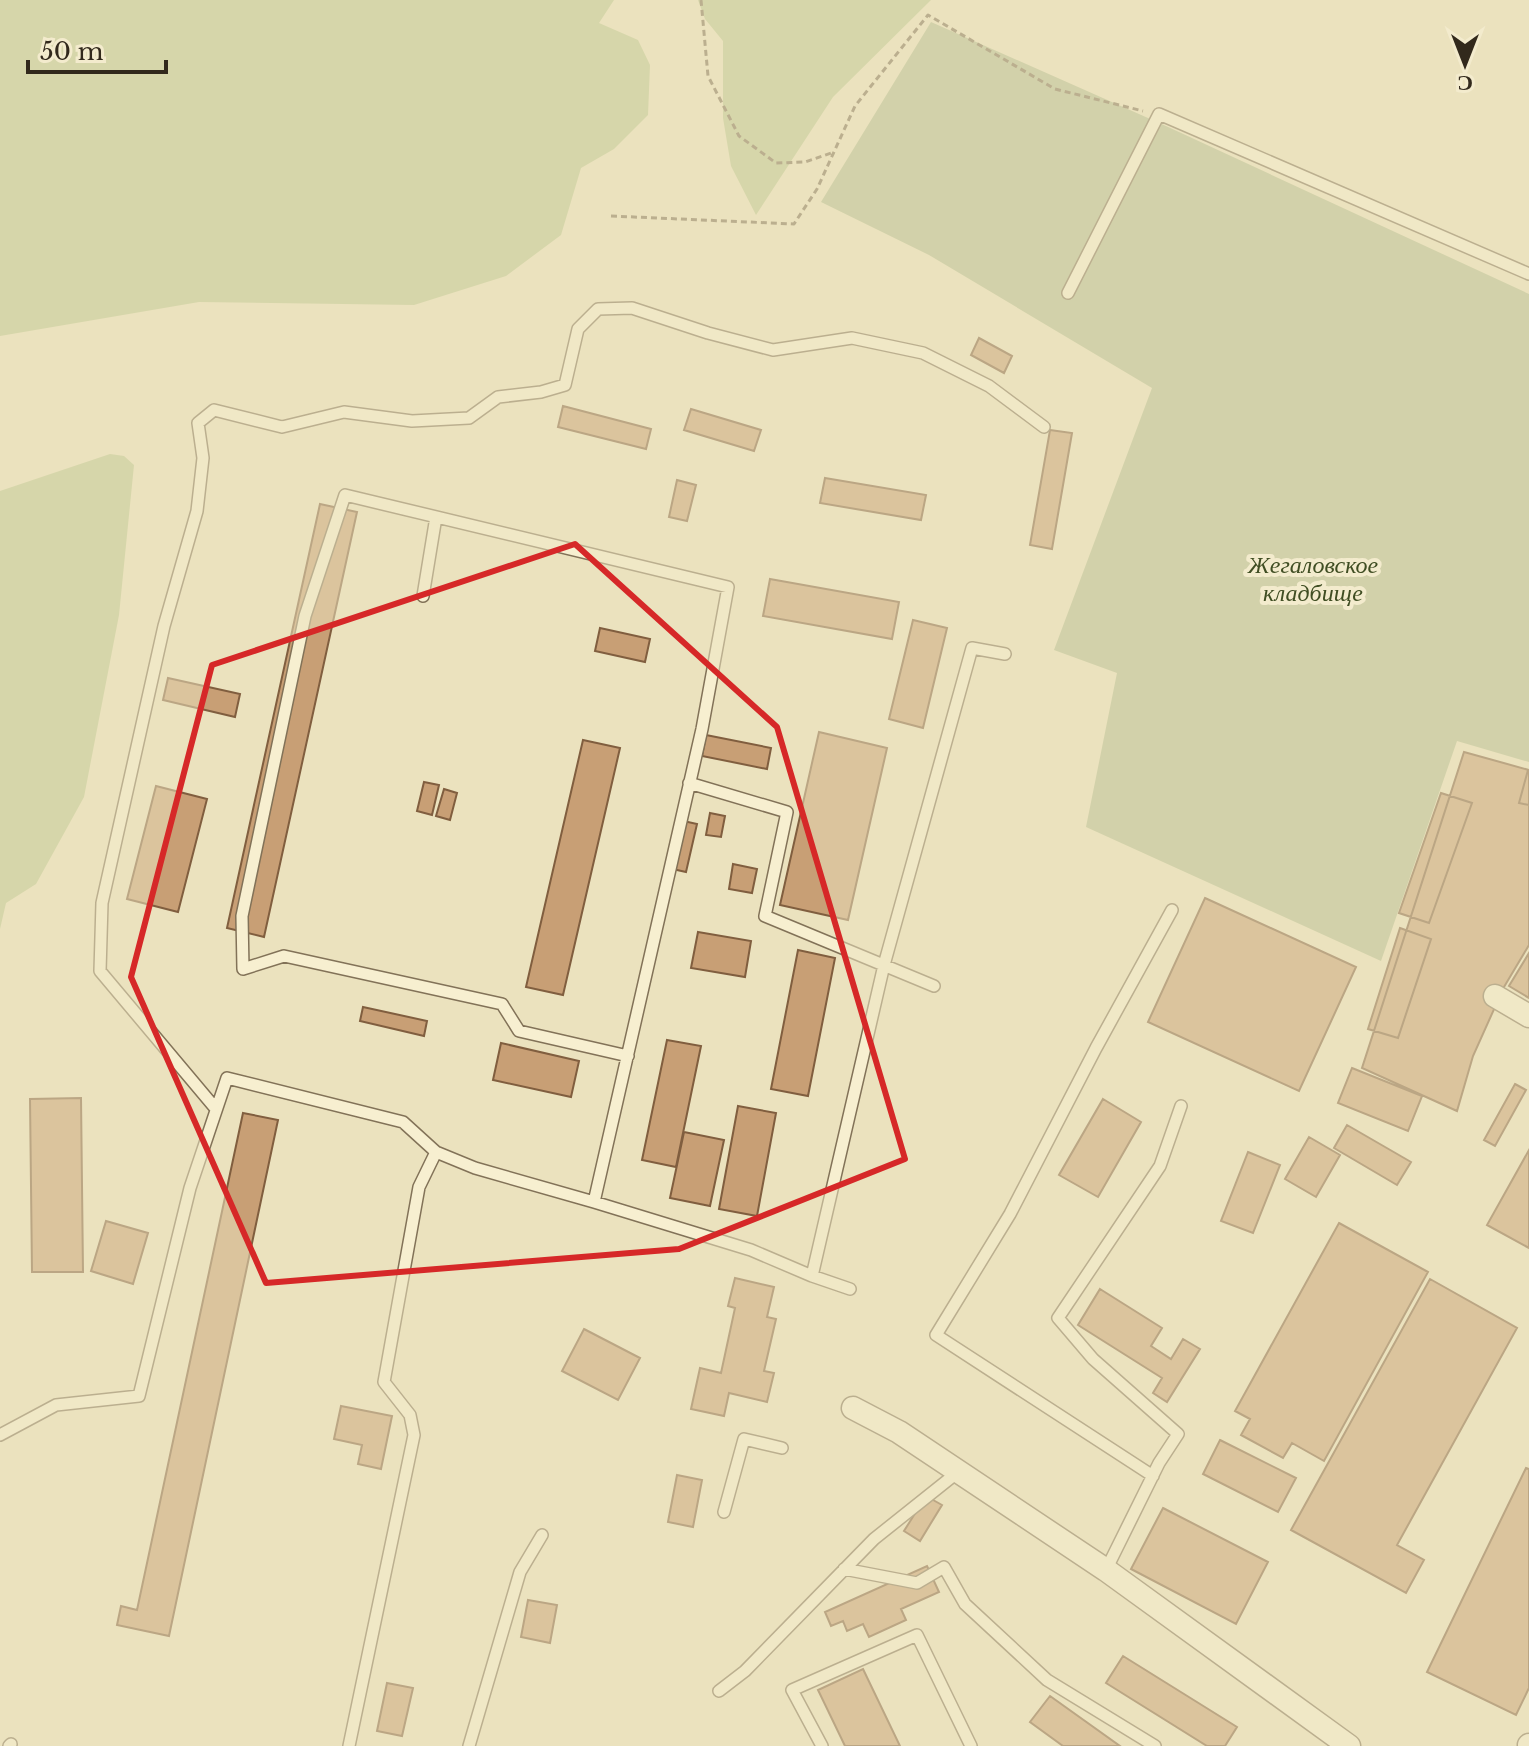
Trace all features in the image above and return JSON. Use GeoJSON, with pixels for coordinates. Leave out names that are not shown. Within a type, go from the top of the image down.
{"type":"FeatureCollection","features":[{"type":"Feature","properties":{"kind":"street"},"geometry":{"type":"LineString","coordinates":[[1495,996],[1529,1016]]}},
{"type":"Feature","properties":{"kind":"street"},"geometry":{"type":"LineString","coordinates":[[853,1408],[899,1432],[1106,1570],[1349,1746]]}},
{"type":"Feature","properties":{"kind":"lane"},"geometry":{"type":"LineString","coordinates":[[1068,293],[1159,114],[1529,274]]}},
{"type":"Feature","properties":{"kind":"lane"},"geometry":{"type":"LineString","coordinates":[[216,1109],[100,971],[102,903],[164,626],[197,511],[203,458],[198,423],[214,410],[282,427],[344,412],[412,421],[469,418],[498,397],[541,392],[565,385],[578,329],[598,309],[632,308],[773,350],[852,338],[923,353],[989,386],[1044,427]]}},
{"type":"Feature","properties":{"kind":"lane"},"geometry":{"type":"LineString","coordinates":[[594,1202],[628,1056],[689,783],[702,729],[728,587],[345,495],[305,616],[242,916],[243,969],[284,956],[502,1004],[519,1031],[628,1056]]}},
{"type":"Feature","properties":{"kind":"lane"},"geometry":{"type":"LineString","coordinates":[[423,596],[436,517]]}},
{"type":"Feature","properties":{"kind":"lane"},"geometry":{"type":"LineString","coordinates":[[812,1276],[884,965],[972,648],[1005,654]]}},
{"type":"Feature","properties":{"kind":"lane"},"geometry":{"type":"LineString","coordinates":[[689,783],[787,812],[765,916],[934,986]]}},
{"type":"Feature","properties":{"kind":"lane"},"geometry":{"type":"LineString","coordinates":[[1153,1476],[936,1335],[1010,1214],[1172,910]]}},
{"type":"Feature","properties":{"kind":"lane"},"geometry":{"type":"LineString","coordinates":[[0,1435],[56,1405],[139,1396],[190,1188],[227,1078],[403,1122],[436,1152],[475,1168],[751,1250],[850,1289]]}},
{"type":"Feature","properties":{"kind":"lane"},"geometry":{"type":"LineString","coordinates":[[1106,1570],[1153,1476],[1178,1434],[1093,1359],[1058,1318],[1160,1166],[1181,1106]]}},
{"type":"Feature","properties":{"kind":"lane"},"geometry":{"type":"LineString","coordinates":[[349,1746],[414,1435],[410,1415],[384,1382],[419,1187],[436,1152]]}},
{"type":"Feature","properties":{"kind":"lane"},"geometry":{"type":"LineString","coordinates":[[724,1512],[744,1439],[782,1448]]}},
{"type":"Feature","properties":{"kind":"lane"},"geometry":{"type":"LineString","coordinates":[[719,1691],[745,1671],[874,1539],[958,1472]]}},
{"type":"Feature","properties":{"kind":"lane"},"geometry":{"type":"LineString","coordinates":[[469,1746],[520,1572],[542,1535]]}},
{"type":"Feature","properties":{"kind":"lane"},"geometry":{"type":"LineString","coordinates":[[844,1569],[917,1583],[944,1567],[965,1604],[1047,1680],[1155,1746]]}},
{"type":"Feature","properties":{"kind":"lane"},"geometry":{"type":"LineString","coordinates":[[822,1746],[792,1690],[917,1635],[971,1746]]}},
{"type":"Feature","properties":{"kind":"path"},"geometry":{"type":"LineString","coordinates":[[701,0],[708,76],[739,136],[776,163],[805,162],[834,152]]}},
{"type":"Feature","properties":{"kind":"path"},"geometry":{"type":"LineString","coordinates":[[611,216],[794,224],[817,189],[855,106],[928,15],[1055,89],[1159,114]]}},
{"type":"Feature","properties":{"kind":"highlighted area"},"geometry":{"type":"Polygon","coordinates":[[[575,544],[777,727],[905,1159],[679,1249],[266,1283],[131,977],[212,665],[575,544]]]}},
{"type":"Feature","properties":{"kind":"green space"},"geometry":{"type":"Polygon","coordinates":[[[0,0],[614,0],[599,23],[638,40],[650,65],[648,115],[614,149],[581,168],[561,235],[506,276],[414,305],[199,302],[0,336],[0,0]]]}},
{"type":"Feature","properties":{"kind":"green space"},"geometry":{"type":"Polygon","coordinates":[[[698,0],[931,0],[833,97],[756,215],[731,166],[723,118],[723,41],[705,19],[698,0]]]}},
{"type":"Feature","properties":{"kind":"green space","name":"Жегаловское кладбище"},"geometry":{"type":"Polygon","coordinates":[[[931,22],[1166,126],[1529,294],[1529,762],[1457,741],[1381,961],[1086,827],[1117,673],[1054,650],[1152,388],[929,255],[821,202],[931,22]]]}},
{"type":"Feature","properties":{"kind":"green space"},"geometry":{"type":"Polygon","coordinates":[[[110,454],[124,456],[134,465],[119,615],[84,797],[36,884],[6,903],[0,929],[0,491],[110,454]]]}},
{"type":"Feature","properties":{"kind":"building"},"geometry":{"type":"Polygon","coordinates":[[[979,338],[1012,356],[1004,373],[971,355],[979,338]]]}},
{"type":"Feature","properties":{"kind":"building"},"geometry":{"type":"Polygon","coordinates":[[[563,406],[651,429],[646,449],[558,427],[563,406]]]}},
{"type":"Feature","properties":{"kind":"building"},"geometry":{"type":"Polygon","coordinates":[[[691,409],[761,430],[754,451],[684,430],[691,409]]]}},
{"type":"Feature","properties":{"kind":"building"},"geometry":{"type":"Polygon","coordinates":[[[1050,430],[1072,433],[1052,549],[1030,545],[1050,430]]]}},
{"type":"Feature","properties":{"kind":"building"},"geometry":{"type":"Polygon","coordinates":[[[825,478],[926,495],[921,520],[820,503],[825,478]]]}},
{"type":"Feature","properties":{"kind":"building"},"geometry":{"type":"Polygon","coordinates":[[[677,480],[696,485],[687,521],[669,517],[677,480]]]}},
{"type":"Feature","properties":{"kind":"building"},"geometry":{"type":"Polygon","coordinates":[[[320,504],[357,512],[264,937],[227,928],[320,504]]]}},
{"type":"Feature","properties":{"kind":"building"},"geometry":{"type":"Polygon","coordinates":[[[770,579],[899,602],[892,639],[763,616],[770,579]]]}},
{"type":"Feature","properties":{"kind":"building"},"geometry":{"type":"Polygon","coordinates":[[[913,620],[947,628],[923,728],[889,719],[913,620]]]}},
{"type":"Feature","properties":{"kind":"building"},"geometry":{"type":"Polygon","coordinates":[[[600,628],[650,639],[645,662],[595,651],[600,628]]]}},
{"type":"Feature","properties":{"kind":"building"},"geometry":{"type":"Polygon","coordinates":[[[168,678],[240,694],[235,717],[163,700],[168,678]]]}},
{"type":"Feature","properties":{"kind":"building"},"geometry":{"type":"Polygon","coordinates":[[[819,732],[887,748],[848,920],[780,905],[819,732]]]}},
{"type":"Feature","properties":{"kind":"building"},"geometry":{"type":"Polygon","coordinates":[[[706,735],[771,748],[767,769],[702,756],[706,735]]]}},
{"type":"Feature","properties":{"kind":"building"},"geometry":{"type":"Polygon","coordinates":[[[583,740],[620,748],[563,995],[526,987],[583,740]]]}},
{"type":"Feature","properties":{"kind":"building"},"geometry":{"type":"Polygon","coordinates":[[[1464,752],[1529,770],[1529,945],[1504,987],[1473,1056],[1457,1111],[1362,1068],[1464,752]]]}},
{"type":"Feature","properties":{"kind":"building"},"geometry":{"type":"Polygon","coordinates":[[[1529,770],[1529,805],[1519,803],[1529,770]]]}},
{"type":"Feature","properties":{"kind":"building"},"geometry":{"type":"Polygon","coordinates":[[[424,782],[439,785],[432,815],[417,811],[424,782]]]}},
{"type":"Feature","properties":{"kind":"building"},"geometry":{"type":"Polygon","coordinates":[[[156,786],[207,799],[178,912],[127,899],[156,786]]]}},
{"type":"Feature","properties":{"kind":"building"},"geometry":{"type":"Polygon","coordinates":[[[444,789],[457,793],[450,820],[436,816],[444,789]]]}},
{"type":"Feature","properties":{"kind":"building"},"geometry":{"type":"Polygon","coordinates":[[[1441,793],[1472,803],[1429,923],[1399,913],[1441,793]]]}},
{"type":"Feature","properties":{"kind":"building"},"geometry":{"type":"Polygon","coordinates":[[[710,813],[725,816],[721,837],[706,835],[710,813]]]}},
{"type":"Feature","properties":{"kind":"building"},"geometry":{"type":"Polygon","coordinates":[[[679,820],[697,824],[686,872],[668,868],[679,820]]]}},
{"type":"Feature","properties":{"kind":"building"},"geometry":{"type":"Polygon","coordinates":[[[733,864],[757,869],[752,893],[729,889],[733,864]]]}},
{"type":"Feature","properties":{"kind":"building"},"geometry":{"type":"Polygon","coordinates":[[[1205,898],[1356,967],[1299,1091],[1148,1022],[1205,898]]]}},
{"type":"Feature","properties":{"kind":"building"},"geometry":{"type":"Polygon","coordinates":[[[1400,928],[1431,939],[1398,1038],[1368,1029],[1400,928]]]}},
{"type":"Feature","properties":{"kind":"building"},"geometry":{"type":"Polygon","coordinates":[[[698,932],[751,941],[745,977],[691,968],[698,932]]]}},
{"type":"Feature","properties":{"kind":"building"},"geometry":{"type":"Polygon","coordinates":[[[798,950],[835,958],[808,1096],[771,1089],[798,950]]]}},
{"type":"Feature","properties":{"kind":"building"},"geometry":{"type":"Polygon","coordinates":[[[1529,953],[1529,998],[1509,986],[1529,953]]]}},
{"type":"Feature","properties":{"kind":"building"},"geometry":{"type":"Polygon","coordinates":[[[363,1007],[427,1021],[424,1036],[360,1021],[363,1007]]]}},
{"type":"Feature","properties":{"kind":"building"},"geometry":{"type":"Polygon","coordinates":[[[667,1040],[701,1046],[676,1167],[642,1160],[667,1040]]]}},
{"type":"Feature","properties":{"kind":"building"},"geometry":{"type":"Polygon","coordinates":[[[501,1043],[579,1061],[571,1097],[493,1080],[501,1043]]]}},
{"type":"Feature","properties":{"kind":"building"},"geometry":{"type":"Polygon","coordinates":[[[1352,1068],[1422,1096],[1408,1131],[1338,1103],[1352,1068]]]}},
{"type":"Feature","properties":{"kind":"building"},"geometry":{"type":"Polygon","coordinates":[[[1515,1084],[1526,1090],[1495,1146],[1484,1140],[1515,1084]]]}},
{"type":"Feature","properties":{"kind":"building"},"geometry":{"type":"Polygon","coordinates":[[[81,1098],[83,1272],[32,1272],[30,1099],[81,1098]]]}},
{"type":"Feature","properties":{"kind":"building"},"geometry":{"type":"Polygon","coordinates":[[[1103,1099],[1141,1122],[1098,1197],[1059,1175],[1103,1099]]]}},
{"type":"Feature","properties":{"kind":"building"},"geometry":{"type":"Polygon","coordinates":[[[738,1106],[776,1113],[757,1216],[719,1209],[738,1106]]]}},
{"type":"Feature","properties":{"kind":"building"},"geometry":{"type":"Polygon","coordinates":[[[243,1113],[278,1120],[169,1636],[117,1625],[121,1606],[137,1610],[243,1113]]]}},
{"type":"Feature","properties":{"kind":"building"},"geometry":{"type":"Polygon","coordinates":[[[1347,1125],[1411,1162],[1397,1185],[1334,1148],[1347,1125]]]}},
{"type":"Feature","properties":{"kind":"building"},"geometry":{"type":"Polygon","coordinates":[[[684,1132],[724,1140],[710,1206],[670,1198],[684,1132]]]}},
{"type":"Feature","properties":{"kind":"building"},"geometry":{"type":"Polygon","coordinates":[[[1309,1137],[1340,1155],[1316,1197],[1285,1179],[1309,1137]]]}},
{"type":"Feature","properties":{"kind":"building"},"geometry":{"type":"Polygon","coordinates":[[[1529,1150],[1529,1248],[1487,1225],[1529,1150]]]}},
{"type":"Feature","properties":{"kind":"building"},"geometry":{"type":"Polygon","coordinates":[[[1248,1152],[1280,1165],[1253,1233],[1221,1221],[1248,1152]]]}},
{"type":"Feature","properties":{"kind":"building"},"geometry":{"type":"Polygon","coordinates":[[[106,1221],[148,1233],[133,1284],[91,1271],[106,1221]]]}},
{"type":"Feature","properties":{"kind":"building"},"geometry":{"type":"Polygon","coordinates":[[[1339,1223],[1428,1272],[1324,1461],[1292,1443],[1283,1458],[1241,1435],[1250,1419],[1235,1411],[1339,1223]]]}},
{"type":"Feature","properties":{"kind":"building"},"geometry":{"type":"Polygon","coordinates":[[[735,1278],[774,1287],[767,1317],[776,1319],[764,1371],[774,1373],[767,1402],[729,1393],[724,1416],[691,1409],[700,1368],[721,1373],[735,1308],[728,1306],[735,1278]]]}},
{"type":"Feature","properties":{"kind":"building"},"geometry":{"type":"Polygon","coordinates":[[[1430,1279],[1517,1328],[1397,1545],[1424,1560],[1406,1593],[1291,1530],[1430,1279]]]}},
{"type":"Feature","properties":{"kind":"building"},"geometry":{"type":"Polygon","coordinates":[[[1100,1289],[1162,1328],[1151,1346],[1171,1359],[1183,1339],[1200,1349],[1167,1402],[1153,1393],[1162,1378],[1078,1325],[1100,1289]]]}},
{"type":"Feature","properties":{"kind":"building"},"geometry":{"type":"Polygon","coordinates":[[[584,1329],[640,1358],[618,1400],[562,1371],[584,1329]]]}},
{"type":"Feature","properties":{"kind":"building"},"geometry":{"type":"Polygon","coordinates":[[[341,1406],[392,1416],[381,1469],[358,1464],[362,1445],[334,1439],[341,1406]]]}},
{"type":"Feature","properties":{"kind":"building"},"geometry":{"type":"Polygon","coordinates":[[[1220,1440],[1296,1478],[1278,1512],[1203,1474],[1220,1440]]]}},
{"type":"Feature","properties":{"kind":"building"},"geometry":{"type":"Polygon","coordinates":[[[1526,1468],[1529,1469],[1529,1688],[1516,1715],[1427,1672],[1526,1468]]]}},
{"type":"Feature","properties":{"kind":"building"},"geometry":{"type":"Polygon","coordinates":[[[677,1475],[702,1480],[693,1527],[668,1522],[677,1475]]]}},
{"type":"Feature","properties":{"kind":"building"},"geometry":{"type":"Polygon","coordinates":[[[926,1496],[942,1505],[920,1541],[904,1531],[926,1496]]]}},
{"type":"Feature","properties":{"kind":"building"},"geometry":{"type":"Polygon","coordinates":[[[1163,1508],[1268,1562],[1236,1624],[1131,1569],[1163,1508]]]}},
{"type":"Feature","properties":{"kind":"building"},"geometry":{"type":"Polygon","coordinates":[[[927,1566],[939,1592],[901,1609],[906,1620],[869,1637],[863,1624],[847,1631],[843,1621],[831,1626],[825,1612],[927,1566]]]}},
{"type":"Feature","properties":{"kind":"building"},"geometry":{"type":"Polygon","coordinates":[[[528,1600],[557,1605],[550,1643],[521,1637],[528,1600]]]}},
{"type":"Feature","properties":{"kind":"building"},"geometry":{"type":"Polygon","coordinates":[[[1123,1656],[1237,1727],[1225,1746],[1207,1746],[1106,1683],[1123,1656]]]}},
{"type":"Feature","properties":{"kind":"building"},"geometry":{"type":"Polygon","coordinates":[[[863,1669],[900,1746],[845,1746],[818,1690],[863,1669]]]}},
{"type":"Feature","properties":{"kind":"building"},"geometry":{"type":"Polygon","coordinates":[[[387,1683],[413,1688],[402,1736],[377,1731],[387,1683]]]}},
{"type":"Feature","properties":{"kind":"building"},"geometry":{"type":"Polygon","coordinates":[[[1050,1696],[1120,1746],[1063,1746],[1030,1722],[1050,1696]]]}}]}
